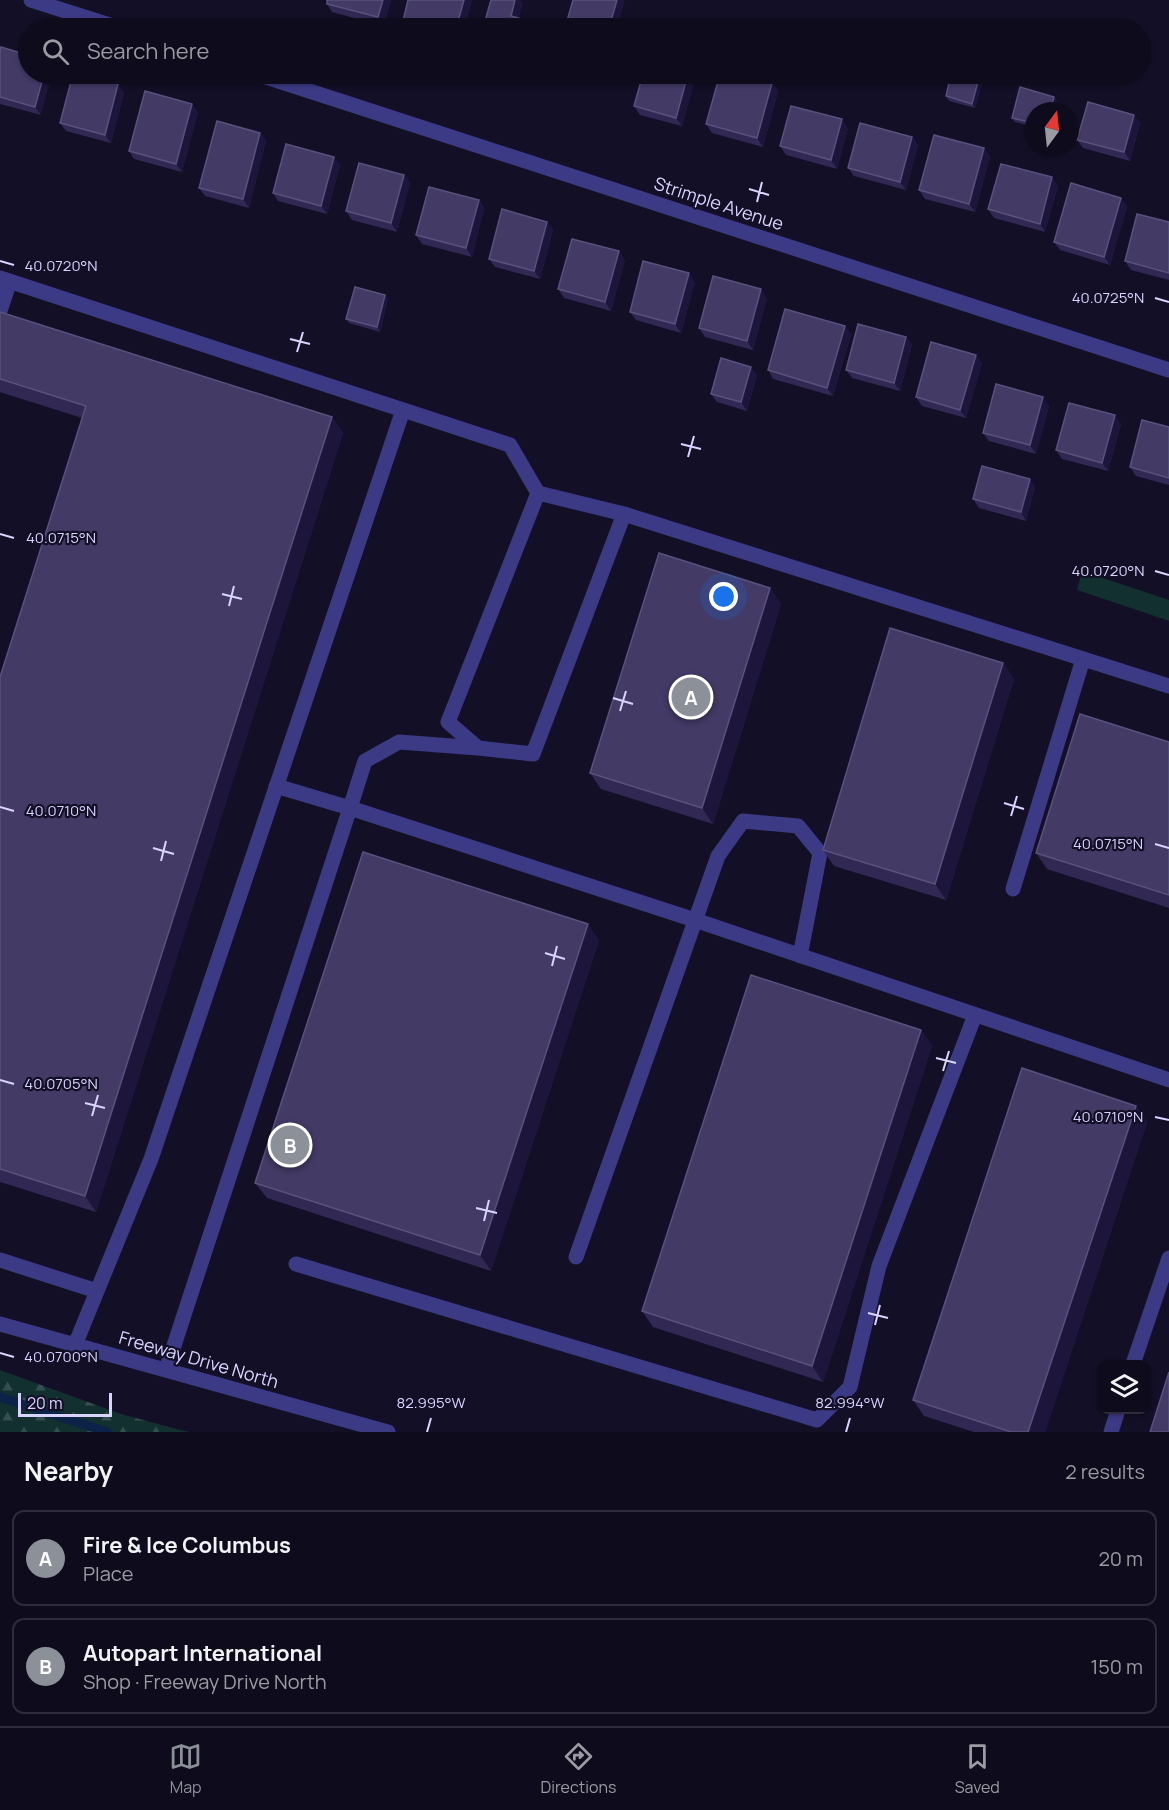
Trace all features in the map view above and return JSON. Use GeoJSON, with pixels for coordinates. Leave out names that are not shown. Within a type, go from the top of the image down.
{"type":"FeatureCollection","features":[{"type":"Feature","properties":{"kind":"street"},"geometry":{"type":"LineString","coordinates":[[31,0],[88,18]]}},
{"type":"Feature","properties":{"kind":"street","name":"Strimple Avenue"},"geometry":{"type":"LineString","coordinates":[[288,84],[1169,370]]}},
{"type":"Feature","properties":{"kind":"street"},"geometry":{"type":"LineString","coordinates":[[0,311],[5,279],[510,445],[538,493],[624,514],[1169,686]]}},
{"type":"Feature","properties":{"kind":"street"},"geometry":{"type":"LineString","coordinates":[[75,1345],[151,1159],[403,410]]}},
{"type":"Feature","properties":{"kind":"street"},"geometry":{"type":"LineString","coordinates":[[478,748],[448,722],[538,493]]}},
{"type":"Feature","properties":{"kind":"street"},"geometry":{"type":"LineString","coordinates":[[166,1370],[364,761],[399,742],[533,754],[624,514]]}},
{"type":"Feature","properties":{"kind":"street"},"geometry":{"type":"LineString","coordinates":[[1012,889],[1083,659]]}},
{"type":"Feature","properties":{"kind":"street"},"geometry":{"type":"LineString","coordinates":[[276,786],[695,920],[1169,1080]]}},
{"type":"Feature","properties":{"kind":"street"},"geometry":{"type":"LineString","coordinates":[[576,1257],[718,856],[743,821],[798,826],[820,853],[800,956]]}},
{"type":"Feature","properties":{"kind":"street"},"geometry":{"type":"LineString","coordinates":[[296,1264],[817,1420],[850,1387],[879,1266],[975,1015]]}},
{"type":"Feature","properties":{"kind":"street"},"geometry":{"type":"LineString","coordinates":[[1135,1360],[1169,1258]]}},
{"type":"Feature","properties":{"kind":"street"},"geometry":{"type":"LineString","coordinates":[[0,1260],[97,1291]]}},
{"type":"Feature","properties":{"kind":"street","name":"Freeway Drive North"},"geometry":{"type":"LineString","coordinates":[[0,1324],[388,1432]]}},
{"type":"Feature","properties":{"kind":"street"},"geometry":{"type":"LineString","coordinates":[[1111,1432],[1117,1414]]}},
{"type":"Feature","properties":{"kind":"green space"},"geometry":{"type":"Polygon","coordinates":[[[1082,571],[1169,600],[1169,621],[1077,590],[1082,571]]]}},
{"type":"Feature","properties":{"kind":"green space"},"geometry":{"type":"Polygon","coordinates":[[[0,1370],[121,1414],[188,1432],[0,1432],[0,1370]]]}},
{"type":"Feature","properties":{"kind":"building"},"geometry":{"type":"Polygon","coordinates":[[[327,0],[383,0],[378,17],[327,4],[327,0]]]}},
{"type":"Feature","properties":{"kind":"building"},"geometry":{"type":"Polygon","coordinates":[[[408,0],[464,0],[459,18],[404,18],[408,0]]]}},
{"type":"Feature","properties":{"kind":"building"},"geometry":{"type":"Polygon","coordinates":[[[491,0],[515,0],[511,16],[518,18],[486,18],[491,0]]]}},
{"type":"Feature","properties":{"kind":"building"},"geometry":{"type":"Polygon","coordinates":[[[573,0],[617,0],[612,18],[568,18],[573,0]]]}},
{"type":"Feature","properties":{"kind":"building"},"geometry":{"type":"Polygon","coordinates":[[[1,47],[18,52],[18,84],[41,84],[35,107],[0,97],[1,47]]]}},
{"type":"Feature","properties":{"kind":"building"},"geometry":{"type":"Polygon","coordinates":[[[70,84],[118,84],[105,135],[60,123],[70,84]]]}},
{"type":"Feature","properties":{"kind":"building"},"geometry":{"type":"Polygon","coordinates":[[[640,84],[685,84],[676,118],[634,106],[640,84]]]}},
{"type":"Feature","properties":{"kind":"building"},"geometry":{"type":"Polygon","coordinates":[[[717,84],[772,84],[757,138],[706,124],[717,84]]]}},
{"type":"Feature","properties":{"kind":"building"},"geometry":{"type":"Polygon","coordinates":[[[949,84],[977,84],[972,104],[946,96],[949,84]]]}},
{"type":"Feature","properties":{"kind":"building"},"geometry":{"type":"Polygon","coordinates":[[[1020,87],[1054,97],[1053,102],[1025,102],[1025,121],[1012,118],[1020,87]]]}},
{"type":"Feature","properties":{"kind":"building"},"geometry":{"type":"Polygon","coordinates":[[[145,91],[192,104],[176,164],[129,151],[145,91]]]}},
{"type":"Feature","properties":{"kind":"building"},"geometry":{"type":"Polygon","coordinates":[[[1088,102],[1134,115],[1124,152],[1079,141],[1088,102]]]}},
{"type":"Feature","properties":{"kind":"building"},"geometry":{"type":"Polygon","coordinates":[[[791,106],[842,119],[831,160],[780,146],[791,106]]]}},
{"type":"Feature","properties":{"kind":"building"},"geometry":{"type":"Polygon","coordinates":[[[217,121],[260,133],[243,199],[199,188],[217,121]]]}},
{"type":"Feature","properties":{"kind":"building"},"geometry":{"type":"Polygon","coordinates":[[[860,123],[912,137],[900,182],[848,168],[860,123]]]}},
{"type":"Feature","properties":{"kind":"building"},"geometry":{"type":"Polygon","coordinates":[[[934,135],[984,148],[969,204],[919,190],[934,135]]]}},
{"type":"Feature","properties":{"kind":"building"},"geometry":{"type":"Polygon","coordinates":[[[286,144],[334,157],[321,206],[273,193],[286,144]]]}},
{"type":"Feature","properties":{"kind":"building"},"geometry":{"type":"Polygon","coordinates":[[[359,163],[404,175],[391,223],[346,211],[359,163]]]}},
{"type":"Feature","properties":{"kind":"building"},"geometry":{"type":"Polygon","coordinates":[[[1001,164],[1052,177],[1040,224],[988,209],[1001,164]]]}},
{"type":"Feature","properties":{"kind":"building"},"geometry":{"type":"Polygon","coordinates":[[[1071,183],[1121,198],[1104,257],[1054,242],[1071,183]]]}},
{"type":"Feature","properties":{"kind":"building"},"geometry":{"type":"Polygon","coordinates":[[[429,187],[479,200],[466,248],[416,235],[429,187]]]}},
{"type":"Feature","properties":{"kind":"building"},"geometry":{"type":"Polygon","coordinates":[[[502,209],[547,222],[534,271],[489,259],[502,209]]]}},
{"type":"Feature","properties":{"kind":"building"},"geometry":{"type":"Polygon","coordinates":[[[1137,214],[1169,222],[1169,273],[1125,261],[1137,214]]]}},
{"type":"Feature","properties":{"kind":"building"},"geometry":{"type":"Polygon","coordinates":[[[572,239],[619,251],[605,302],[558,289],[572,239]]]}},
{"type":"Feature","properties":{"kind":"building"},"geometry":{"type":"Polygon","coordinates":[[[643,261],[689,273],[675,324],[630,312],[643,261]]]}},
{"type":"Feature","properties":{"kind":"building"},"geometry":{"type":"Polygon","coordinates":[[[713,276],[761,289],[747,341],[699,328],[713,276]]]}},
{"type":"Feature","properties":{"kind":"building"},"geometry":{"type":"Polygon","coordinates":[[[355,287],[385,295],[377,327],[346,319],[355,287]]]}},
{"type":"Feature","properties":{"kind":"building"},"geometry":{"type":"Polygon","coordinates":[[[785,309],[845,326],[827,388],[768,370],[785,309]]]}},
{"type":"Feature","properties":{"kind":"building"},"geometry":{"type":"Polygon","coordinates":[[[0,312],[332,417],[85,1196],[0,1169],[0,677],[86,406],[0,379],[0,312]]]}},
{"type":"Feature","properties":{"kind":"building"},"geometry":{"type":"Polygon","coordinates":[[[858,324],[906,337],[894,383],[846,370],[858,324]]]}},
{"type":"Feature","properties":{"kind":"building"},"geometry":{"type":"Polygon","coordinates":[[[931,342],[976,355],[960,410],[916,397],[931,342]]]}},
{"type":"Feature","properties":{"kind":"building"},"geometry":{"type":"Polygon","coordinates":[[[721,358],[751,367],[741,402],[711,394],[721,358]]]}},
{"type":"Feature","properties":{"kind":"building"},"geometry":{"type":"Polygon","coordinates":[[[996,384],[1043,397],[1030,445],[983,433],[996,384]]]}},
{"type":"Feature","properties":{"kind":"building"},"geometry":{"type":"Polygon","coordinates":[[[1069,403],[1115,415],[1102,463],[1056,450],[1069,403]]]}},
{"type":"Feature","properties":{"kind":"building"},"geometry":{"type":"Polygon","coordinates":[[[1142,420],[1169,427],[1169,478],[1130,467],[1142,420]]]}},
{"type":"Feature","properties":{"kind":"building"},"geometry":{"type":"Polygon","coordinates":[[[982,466],[1030,479],[1021,512],[973,499],[982,466]]]}},
{"type":"Feature","properties":{"kind":"building"},"geometry":{"type":"Polygon","coordinates":[[[659,553],[770,588],[702,808],[590,773],[659,553]]]}},
{"type":"Feature","properties":{"kind":"building"},"geometry":{"type":"Polygon","coordinates":[[[890,628],[1003,663],[935,884],[823,850],[890,628]]]}},
{"type":"Feature","properties":{"kind":"building"},"geometry":{"type":"Polygon","coordinates":[[[1080,714],[1169,742],[1169,895],[1036,853],[1080,714]]]}},
{"type":"Feature","properties":{"kind":"building"},"geometry":{"type":"Polygon","coordinates":[[[363,852],[588,924],[480,1255],[255,1183],[363,852]]]}},
{"type":"Feature","properties":{"kind":"building"},"geometry":{"type":"Polygon","coordinates":[[[751,975],[921,1030],[812,1366],[642,1311],[751,975]]]}},
{"type":"Feature","properties":{"kind":"building"},"geometry":{"type":"Polygon","coordinates":[[[1022,1068],[1136,1106],[1028,1432],[1011,1432],[913,1400],[1022,1068]]]}},
{"type":"Feature","properties":{"kind":"building"},"geometry":{"type":"Polygon","coordinates":[[[1169,1372],[1169,1432],[1150,1432],[1169,1372]]]}},
{"type":"Feature","properties":{"kind":"waterway"},"geometry":{"type":"LineString","coordinates":[[0,1397],[107,1432]]}},
{"type":"Feature","properties":{"kind":"place","name":"Fire & Ice Columbus"},"geometry":{"type":"Point","coordinates":[691,697]}},
{"type":"Feature","properties":{"kind":"place","name":"Autopart International"},"geometry":{"type":"Point","coordinates":[290,1145]}}]}
